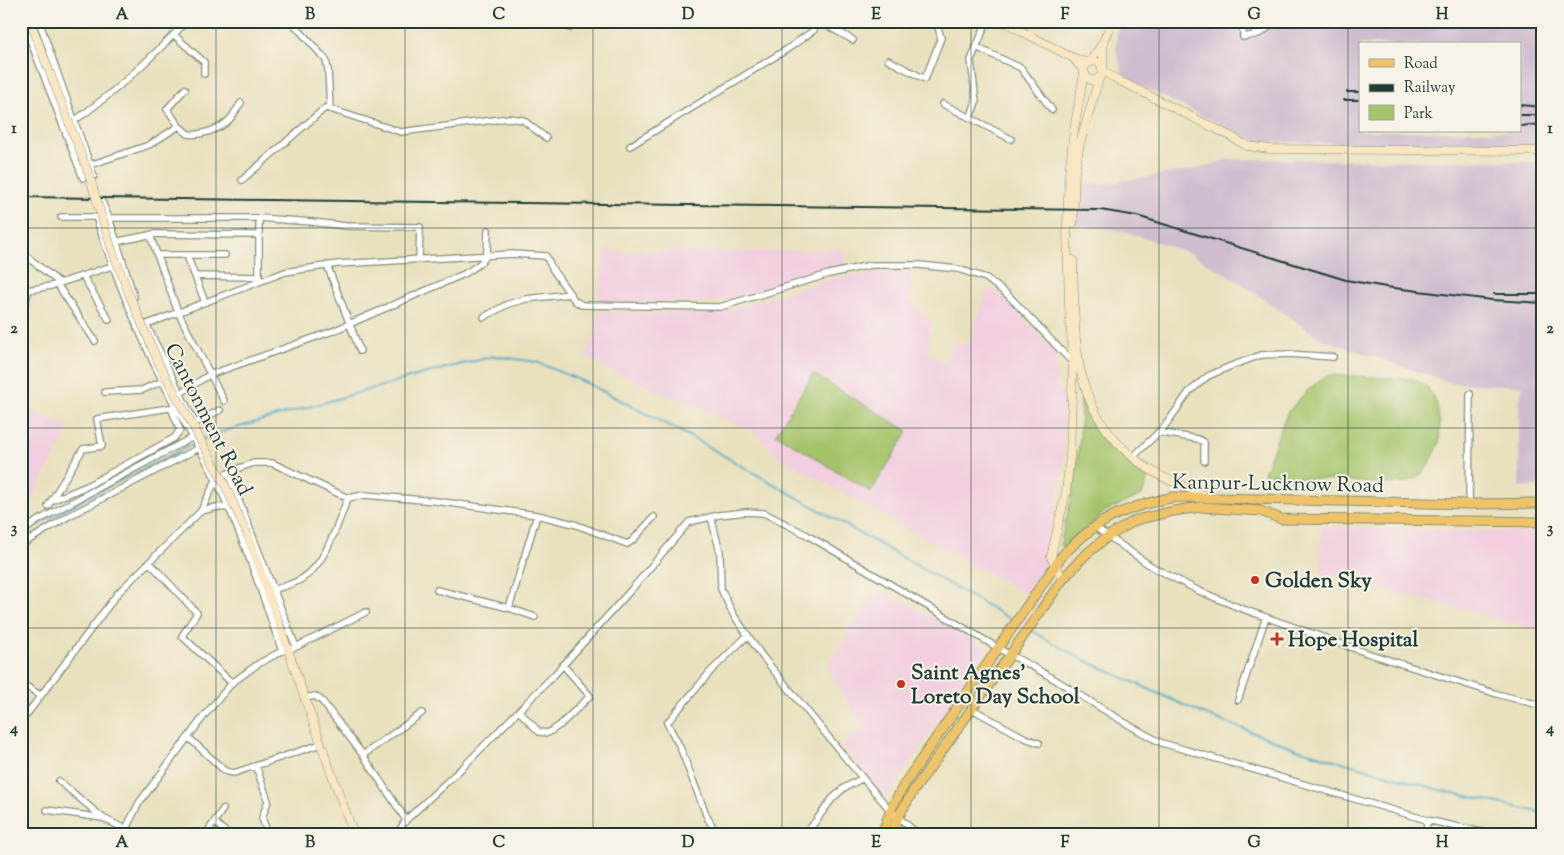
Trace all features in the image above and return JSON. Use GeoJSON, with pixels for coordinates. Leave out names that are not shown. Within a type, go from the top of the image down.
{"type":"FeatureCollection","features":[{"type":"Feature","properties":{"kind":"main road","name":"Kanpur-Lucknow Road"},"geometry":{"type":"LineString","coordinates":[[882,834],[890,810],[905,783],[1062,557],[1078,539],[1121,512],[1145,503],[1174,497],[1469,504],[1543,503]]}},
{"type":"Feature","properties":{"kind":"main road"},"geometry":{"type":"LineString","coordinates":[[1269,514],[1271,500]]}},
{"type":"Feature","properties":{"kind":"main road","name":"Kanpur-Lucknow Road"},"geometry":{"type":"LineString","coordinates":[[892,834],[898,817],[914,790],[1063,579],[1084,556],[1107,537],[1136,520],[1173,511],[1201,507],[1261,510],[1281,519],[1543,522]]}},
{"type":"Feature","properties":{"kind":"street"},"geometry":{"type":"LineString","coordinates":[[23,21],[83,178]]}},
{"type":"Feature","properties":{"kind":"street","name":"Cantonment Road"},"geometry":{"type":"LineString","coordinates":[[30,21],[88,172],[112,250],[129,294],[160,366],[224,483],[248,536],[353,832]]}},
{"type":"Feature","properties":{"kind":"street"},"geometry":{"type":"LineString","coordinates":[[39,21],[94,176]]}},
{"type":"Feature","properties":{"kind":"street"},"geometry":{"type":"LineString","coordinates":[[74,121],[98,105],[187,21]]}},
{"type":"Feature","properties":{"kind":"street"},"geometry":{"type":"LineString","coordinates":[[291,21],[326,60],[330,109]]}},
{"type":"Feature","properties":{"kind":"street"},"geometry":{"type":"LineString","coordinates":[[630,146],[789,48],[814,30],[814,21]]}},
{"type":"Feature","properties":{"kind":"street"},"geometry":{"type":"LineString","coordinates":[[818,21],[853,40]]}},
{"type":"Feature","properties":{"kind":"street"},"geometry":{"type":"LineString","coordinates":[[888,60],[925,79],[941,38],[938,26],[927,21]]}},
{"type":"Feature","properties":{"kind":"street"},"geometry":{"type":"LineString","coordinates":[[970,118],[976,102],[971,60],[987,21]]}},
{"type":"Feature","properties":{"kind":"street"},"geometry":{"type":"LineString","coordinates":[[1002,21],[1071,57],[1086,67]]}},
{"type":"Feature","properties":{"kind":"street"},"geometry":{"type":"LineString","coordinates":[[1063,579],[1051,557],[1066,491],[1070,456],[1073,364],[1067,226],[1069,174],[1074,130],[1086,67],[1103,42],[1112,21]]}},
{"type":"Feature","properties":{"kind":"street"},"geometry":{"type":"LineString","coordinates":[[1243,21],[1243,37],[1260,34],[1272,21]]}},
{"type":"Feature","properties":{"kind":"street"},"geometry":{"type":"LineString","coordinates":[[174,35],[204,62],[204,74]]}},
{"type":"Feature","properties":{"kind":"street"},"geometry":{"type":"LineString","coordinates":[[1103,42],[1102,73],[1080,142],[1075,175],[1072,232],[1076,339],[1079,366],[1087,396],[1099,420],[1113,438],[1133,457],[1167,480],[1192,489],[1206,497]]}},
{"type":"Feature","properties":{"kind":"street"},"geometry":{"type":"LineString","coordinates":[[976,47],[1021,68],[1052,110]]}},
{"type":"Feature","properties":{"kind":"street"},"geometry":{"type":"LineString","coordinates":[[1086,67],[1098,62],[1102,73],[1247,146],[1270,150],[1543,152]]}},
{"type":"Feature","properties":{"kind":"street"},"geometry":{"type":"LineString","coordinates":[[1086,67],[1087,78],[1090,80],[1096,80],[1102,73]]}},
{"type":"Feature","properties":{"kind":"street"},"geometry":{"type":"LineString","coordinates":[[185,89],[167,109],[179,126],[188,134],[202,134],[227,122],[241,103]]}},
{"type":"Feature","properties":{"kind":"street"},"geometry":{"type":"LineString","coordinates":[[943,104],[1012,139]]}},
{"type":"Feature","properties":{"kind":"street"},"geometry":{"type":"LineString","coordinates":[[242,180],[325,108],[401,132],[509,118],[523,120],[546,138]]}},
{"type":"Feature","properties":{"kind":"street"},"geometry":{"type":"LineString","coordinates":[[90,165],[149,145],[179,126]]}},
{"type":"Feature","properties":{"kind":"street"},"geometry":{"type":"LineString","coordinates":[[101,200],[109,218],[133,296],[195,423],[220,410]]}},
{"type":"Feature","properties":{"kind":"street"},"geometry":{"type":"LineString","coordinates":[[61,217],[96,217],[137,328],[172,399],[180,430],[174,438],[87,486],[50,503],[83,449],[102,446],[97,419],[174,408]]}},
{"type":"Feature","properties":{"kind":"street"},"geometry":{"type":"LineString","coordinates":[[109,218],[259,218],[346,226],[420,227],[419,259]]}},
{"type":"Feature","properties":{"kind":"street"},"geometry":{"type":"LineString","coordinates":[[259,218],[259,279]]}},
{"type":"Feature","properties":{"kind":"street"},"geometry":{"type":"LineString","coordinates":[[172,399],[211,374],[350,324],[464,274],[480,265],[487,256],[488,230]]}},
{"type":"Feature","properties":{"kind":"street"},"geometry":{"type":"LineString","coordinates":[[105,245],[150,234],[259,235]]}},
{"type":"Feature","properties":{"kind":"street"},"geometry":{"type":"LineString","coordinates":[[150,234],[178,312],[224,401]]}},
{"type":"Feature","properties":{"kind":"street"},"geometry":{"type":"LineString","coordinates":[[21,252],[58,284],[96,341]]}},
{"type":"Feature","properties":{"kind":"street"},"geometry":{"type":"LineString","coordinates":[[137,328],[259,279],[285,272],[327,266],[512,254],[546,256],[575,301],[582,305],[720,306],[829,274],[871,265],[919,265],[958,269],[986,278],[1008,296],[1073,364]]}},
{"type":"Feature","properties":{"kind":"street"},"geometry":{"type":"LineString","coordinates":[[158,255],[225,255]]}},
{"type":"Feature","properties":{"kind":"street"},"geometry":{"type":"LineString","coordinates":[[187,256],[205,302]]}},
{"type":"Feature","properties":{"kind":"street"},"geometry":{"type":"LineString","coordinates":[[21,291],[58,284],[123,263]]}},
{"type":"Feature","properties":{"kind":"street"},"geometry":{"type":"LineString","coordinates":[[327,266],[360,351]]}},
{"type":"Feature","properties":{"kind":"street"},"geometry":{"type":"LineString","coordinates":[[83,276],[109,320]]}},
{"type":"Feature","properties":{"kind":"street"},"geometry":{"type":"LineString","coordinates":[[195,276],[259,279]]}},
{"type":"Feature","properties":{"kind":"street"},"geometry":{"type":"LineString","coordinates":[[21,317],[29,290]]}},
{"type":"Feature","properties":{"kind":"street"},"geometry":{"type":"LineString","coordinates":[[484,317],[508,304],[570,294]]}},
{"type":"Feature","properties":{"kind":"street"},"geometry":{"type":"LineString","coordinates":[[1133,457],[1165,426],[1189,392],[1208,376],[1261,355],[1333,356]]}},
{"type":"Feature","properties":{"kind":"street"},"geometry":{"type":"LineString","coordinates":[[105,392],[142,390],[163,381]]}},
{"type":"Feature","properties":{"kind":"street"},"geometry":{"type":"LineString","coordinates":[[1469,504],[1470,394]]}},
{"type":"Feature","properties":{"kind":"street"},"geometry":{"type":"LineString","coordinates":[[174,408],[193,437],[216,480],[289,649]]}},
{"type":"Feature","properties":{"kind":"street"},"geometry":{"type":"LineString","coordinates":[[1158,432],[1198,439],[1204,442],[1204,461]]}},
{"type":"Feature","properties":{"kind":"street"},"geometry":{"type":"LineString","coordinates":[[21,533],[37,521],[193,437]]}},
{"type":"Feature","properties":{"kind":"street"},"geometry":{"type":"LineString","coordinates":[[21,545],[69,516],[199,448]]}},
{"type":"Feature","properties":{"kind":"street"},"geometry":{"type":"LineString","coordinates":[[21,722],[118,593],[201,511],[216,480],[236,469],[254,464],[272,463],[348,498],[364,495],[435,501],[537,515],[574,524],[627,544],[654,517]]}},
{"type":"Feature","properties":{"kind":"street"},"geometry":{"type":"LineString","coordinates":[[228,473],[274,590],[289,649]]}},
{"type":"Feature","properties":{"kind":"street"},"geometry":{"type":"LineString","coordinates":[[274,590],[303,578],[314,569],[328,546],[348,498]]}},
{"type":"Feature","properties":{"kind":"street"},"geometry":{"type":"LineString","coordinates":[[201,511],[214,507],[243,510]]}},
{"type":"Feature","properties":{"kind":"street"},"geometry":{"type":"LineString","coordinates":[[400,832],[406,820],[463,767],[563,665],[689,522],[746,512],[764,513],[807,535],[1010,655],[1034,666],[1135,730],[1162,743],[1427,820],[1490,834]]}},
{"type":"Feature","properties":{"kind":"street"},"geometry":{"type":"LineString","coordinates":[[509,608],[537,515]]}},
{"type":"Feature","properties":{"kind":"street"},"geometry":{"type":"LineString","coordinates":[[711,517],[720,552],[721,589],[733,614],[762,656],[863,778],[890,810],[918,834]]}},
{"type":"Feature","properties":{"kind":"street"},"geometry":{"type":"LineString","coordinates":[[1095,527],[1151,566],[1240,608],[1379,657],[1497,694],[1543,706]]}},
{"type":"Feature","properties":{"kind":"street"},"geometry":{"type":"LineString","coordinates":[[149,562],[197,613],[182,636],[232,683]]}},
{"type":"Feature","properties":{"kind":"street"},"geometry":{"type":"LineString","coordinates":[[437,590],[535,616]]}},
{"type":"Feature","properties":{"kind":"street"},"geometry":{"type":"LineString","coordinates":[[59,781],[103,818],[124,831],[139,804],[188,737],[232,683],[258,664],[366,612]]}},
{"type":"Feature","properties":{"kind":"street"},"geometry":{"type":"LineString","coordinates":[[1238,700],[1266,617]]}},
{"type":"Feature","properties":{"kind":"street"},"geometry":{"type":"LineString","coordinates":[[717,834],[707,817],[680,747],[667,723],[711,671],[748,635]]}},
{"type":"Feature","properties":{"kind":"street"},"geometry":{"type":"LineString","coordinates":[[519,711],[539,732],[548,733],[560,725],[590,696],[563,665]]}},
{"type":"Feature","properties":{"kind":"street"},"geometry":{"type":"LineString","coordinates":[[21,683],[40,696]]}},
{"type":"Feature","properties":{"kind":"street"},"geometry":{"type":"LineString","coordinates":[[304,698],[315,696],[322,701],[364,756],[406,820]]}},
{"type":"Feature","properties":{"kind":"street"},"geometry":{"type":"LineString","coordinates":[[972,709],[1025,738],[1039,743]]}},
{"type":"Feature","properties":{"kind":"street"},"geometry":{"type":"LineString","coordinates":[[364,756],[422,713]]}},
{"type":"Feature","properties":{"kind":"street"},"geometry":{"type":"LineString","coordinates":[[188,737],[225,771],[234,773],[321,744]]}},
{"type":"Feature","properties":{"kind":"street"},"geometry":{"type":"LineString","coordinates":[[256,766],[268,800],[262,818],[268,834]]}},
{"type":"Feature","properties":{"kind":"street"},"geometry":{"type":"LineString","coordinates":[[806,834],[832,799],[844,788],[863,778]]}},
{"type":"Feature","properties":{"kind":"street"},"geometry":{"type":"LineString","coordinates":[[206,834],[223,809]]}},
{"type":"Feature","properties":{"kind":"street"},"geometry":{"type":"LineString","coordinates":[[47,810],[103,818]]}},
{"type":"Feature","properties":{"kind":"street"},"geometry":{"type":"LineString","coordinates":[[1426,834],[1427,820]]}},
{"type":"Feature","properties":{"kind":"street"},"geometry":{"type":"LineString","coordinates":[[214,822],[228,834]]}},
{"type":"Feature","properties":{"kind":"street"},"geometry":{"type":"LineString","coordinates":[[339,834],[353,832]]}},
{"type":"Feature","properties":{"kind":"shaded area"},"geometry":{"type":"Polygon","coordinates":[[[1121,21],[1543,21],[1543,146],[1257,142],[1139,85],[1123,74],[1116,50],[1117,31],[1121,21]]]}},
{"type":"Feature","properties":{"kind":"shaded area"},"geometry":{"type":"Polygon","coordinates":[[[1229,159],[1543,162],[1543,487],[1519,487],[1519,402],[1523,386],[1452,383],[1321,339],[1238,281],[1189,253],[1127,232],[1070,224],[1069,183],[1104,184],[1201,168],[1229,159]]]}},
{"type":"Feature","properties":{"kind":"shaded area"},"geometry":{"type":"Polygon","coordinates":[[[840,249],[847,265],[711,303],[598,302],[605,251],[735,252],[840,249]]]}},
{"type":"Feature","properties":{"kind":"shaded area"},"geometry":{"type":"Polygon","coordinates":[[[910,271],[910,301],[932,321],[927,352],[945,362],[956,341],[968,346],[988,286],[1005,298],[1057,355],[1056,384],[1064,399],[1064,460],[1044,567],[1025,593],[778,457],[753,431],[609,370],[585,356],[595,331],[599,311],[719,313],[842,276],[910,271]]]}},
{"type":"Feature","properties":{"kind":"shaded area"},"geometry":{"type":"Polygon","coordinates":[[[21,406],[69,428],[21,519],[21,406]]]}},
{"type":"Feature","properties":{"kind":"shaded area"},"geometry":{"type":"Polygon","coordinates":[[[1321,528],[1543,532],[1543,632],[1321,572],[1321,528]]]}},
{"type":"Feature","properties":{"kind":"shaded area","name":"Saint Agnes' Loreto Day School"},"geometry":{"type":"Polygon","coordinates":[[[877,587],[988,649],[886,798],[842,747],[864,727],[826,667],[877,587]]]}},
{"type":"Feature","properties":{"kind":"green space"},"geometry":{"type":"Polygon","coordinates":[[[813,374],[908,431],[871,492],[776,434],[813,374]]]}},
{"type":"Feature","properties":{"kind":"green space"},"geometry":{"type":"Polygon","coordinates":[[[1330,375],[1413,379],[1426,386],[1436,401],[1440,424],[1439,444],[1428,467],[1416,479],[1404,483],[1388,484],[1264,473],[1287,413],[1306,392],[1321,379],[1330,375]]]}},
{"type":"Feature","properties":{"kind":"green space"},"geometry":{"type":"Polygon","coordinates":[[[1081,399],[1096,429],[1133,467],[1149,476],[1142,495],[1106,511],[1065,546],[1060,546],[1075,481],[1080,437],[1081,399]]]}},
{"type":"Feature","properties":{"kind":"waterway"},"geometry":{"type":"LineString","coordinates":[[202,440],[208,436],[430,372],[495,356],[536,362],[587,383],[691,437],[1014,621]]}},
{"type":"Feature","properties":{"kind":"waterway"},"geometry":{"type":"LineString","coordinates":[[21,537],[37,525],[115,483],[196,443]]}},
{"type":"Feature","properties":{"kind":"waterway"},"geometry":{"type":"LineString","coordinates":[[1032,631],[1082,659],[1206,715],[1300,750],[1440,790],[1543,813]]}},
{"type":"Feature","properties":{"kind":"railway"},"geometry":{"type":"LineString","coordinates":[[1347,92],[1359,92]]}},
{"type":"Feature","properties":{"kind":"railway"},"geometry":{"type":"LineString","coordinates":[[1344,100],[1359,100]]}},
{"type":"Feature","properties":{"kind":"railway"},"geometry":{"type":"LineString","coordinates":[[1522,105],[1543,107]]}},
{"type":"Feature","properties":{"kind":"railway"},"geometry":{"type":"LineString","coordinates":[[1522,115],[1543,115]]}},
{"type":"Feature","properties":{"kind":"railway"},"geometry":{"type":"LineString","coordinates":[[1522,126],[1543,124]]}},
{"type":"Feature","properties":{"kind":"railway"},"geometry":{"type":"LineString","coordinates":[[21,197],[1100,210],[1137,216],[1346,280],[1386,287],[1492,300],[1543,303]]}},
{"type":"Feature","properties":{"kind":"railway"},"geometry":{"type":"LineString","coordinates":[[1494,294],[1543,294]]}},
{"type":"Feature","properties":{"kind":"place","name":"Golden Sky"},"geometry":{"type":"Point","coordinates":[1255,580]}},
{"type":"Feature","properties":{"kind":"place","name":"Hope Hospital"},"geometry":{"type":"Point","coordinates":[1277,639]}},
{"type":"Feature","properties":{"kind":"place","name":"Saint Agnes' Loreto Day School"},"geometry":{"type":"Point","coordinates":[901,684]}}]}
